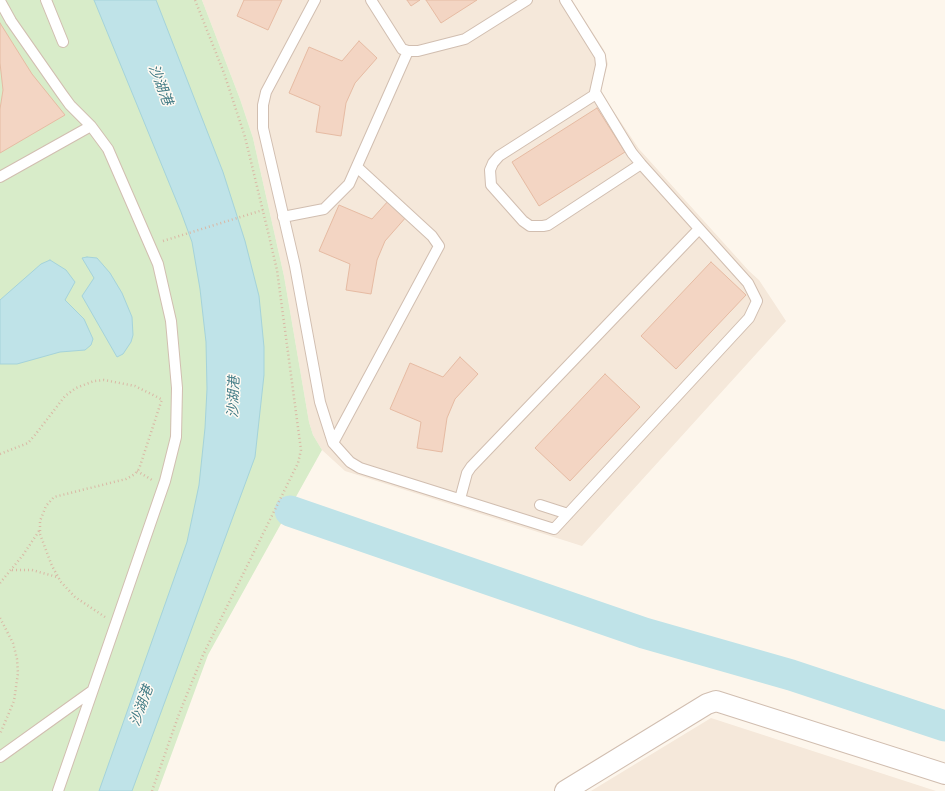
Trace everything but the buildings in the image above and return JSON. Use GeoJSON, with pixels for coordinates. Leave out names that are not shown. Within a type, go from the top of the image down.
{"type":"FeatureCollection","features":[{"type":"Feature","properties":{"kind":"street"},"geometry":{"type":"LineString","coordinates":[[565,791],[706,704],[716,701],[945,774]]}},
{"type":"Feature","properties":{"kind":"lane"},"geometry":{"type":"LineString","coordinates":[[46,0],[63,42]]}},
{"type":"Feature","properties":{"kind":"lane"},"geometry":{"type":"LineString","coordinates":[[315,0],[266,92],[263,104],[263,128],[295,266],[320,402],[333,443],[350,462],[360,468],[554,529],[754,312],[757,301],[751,287],[641,164],[596,94],[595,87],[601,65],[600,56],[565,0]]}},
{"type":"Feature","properties":{"kind":"lane"},"geometry":{"type":"LineString","coordinates":[[371,0],[402,49],[418,52],[465,39],[527,0]]}},
{"type":"Feature","properties":{"kind":"lane"},"geometry":{"type":"LineString","coordinates":[[0,1],[10,21],[70,105],[91,126],[108,149],[158,264],[171,321],[178,407],[175,447],[167,475],[58,791]]}},
{"type":"Feature","properties":{"kind":"lane"},"geometry":{"type":"LineString","coordinates":[[283,217],[324,210],[349,184],[408,51]]}},
{"type":"Feature","properties":{"kind":"lane"},"geometry":{"type":"LineString","coordinates":[[596,94],[499,156],[493,163],[490,170],[492,185],[522,221],[530,226],[543,226],[548,225],[641,164]]}},
{"type":"Feature","properties":{"kind":"lane"},"geometry":{"type":"LineString","coordinates":[[0,177],[91,126]]}},
{"type":"Feature","properties":{"kind":"lane"},"geometry":{"type":"LineString","coordinates":[[333,443],[439,246],[432,236],[357,167]]}},
{"type":"Feature","properties":{"kind":"lane"},"geometry":{"type":"LineString","coordinates":[[460,499],[467,473],[471,467],[699,229]]}},
{"type":"Feature","properties":{"kind":"lane"},"geometry":{"type":"LineString","coordinates":[[540,505],[568,514]]}},
{"type":"Feature","properties":{"kind":"lane"},"geometry":{"type":"LineString","coordinates":[[0,757],[92,691]]}},
{"type":"Feature","properties":{"kind":"path"},"geometry":{"type":"LineString","coordinates":[[152,791],[179,714],[203,655],[298,463],[301,450],[277,270],[263,210],[245,137],[224,73],[195,0]]}},
{"type":"Feature","properties":{"kind":"path"},"geometry":{"type":"LineString","coordinates":[[175,237],[263,210]]}},
{"type":"Feature","properties":{"kind":"path"},"geometry":{"type":"LineString","coordinates":[[0,454],[28,443],[36,435],[65,396],[76,388],[89,383],[104,380],[135,386],[178,407]]}},
{"type":"Feature","properties":{"kind":"path"},"geometry":{"type":"LineString","coordinates":[[0,583],[12,570],[39,530],[46,506],[54,497],[126,479],[136,474],[162,399]]}},
{"type":"Feature","properties":{"kind":"path"},"geometry":{"type":"LineString","coordinates":[[39,530],[57,578],[68,590],[115,625]]}},
{"type":"Feature","properties":{"kind":"path"},"geometry":{"type":"LineString","coordinates":[[12,570],[32,570],[57,578]]}},
{"type":"Feature","properties":{"kind":"path"},"geometry":{"type":"LineString","coordinates":[[0,618],[13,643],[17,659],[18,673],[14,701],[0,734]]}},
{"type":"Feature","properties":{"kind":"shaded area"},"geometry":{"type":"Polygon","coordinates":[[[202,0],[572,0],[604,50],[608,64],[600,91],[639,149],[749,271],[759,280],[786,321],[582,546],[345,471],[322,450],[313,435],[309,422],[284,276],[253,138],[240,99],[202,0]]]}},
{"type":"Feature","properties":{"kind":"shaded area"},"geometry":{"type":"Polygon","coordinates":[[[711,718],[936,791],[591,791],[711,718]]]}},
{"type":"Feature","properties":{"kind":"green space"},"geometry":{"type":"Polygon","coordinates":[[[0,0],[202,0],[240,99],[253,138],[284,276],[309,422],[313,435],[322,450],[208,655],[158,791],[0,791],[0,0]]]}},
{"type":"Feature","properties":{"kind":"water","name":"沙湖港"},"geometry":{"type":"Polygon","coordinates":[[[94,0],[156,0],[223,172],[245,241],[259,296],[264,347],[264,375],[255,457],[132,791],[99,791],[187,542],[199,485],[205,428],[207,389],[206,342],[200,289],[192,242],[94,0]]]}},
{"type":"Feature","properties":{"kind":"water"},"geometry":{"type":"Polygon","coordinates":[[[82,258],[97,258],[110,273],[122,293],[132,317],[133,335],[131,342],[123,354],[117,357],[82,296],[94,278],[82,258]]]}},
{"type":"Feature","properties":{"kind":"water"},"geometry":{"type":"Polygon","coordinates":[[[50,260],[66,270],[75,282],[65,300],[84,319],[93,339],[91,345],[85,350],[60,352],[17,364],[0,364],[0,300],[41,264],[50,260]]]}},
{"type":"Feature","properties":{"kind":"waterway"},"geometry":{"type":"LineString","coordinates":[[290,511],[644,633],[791,675],[945,726]]}}]}
